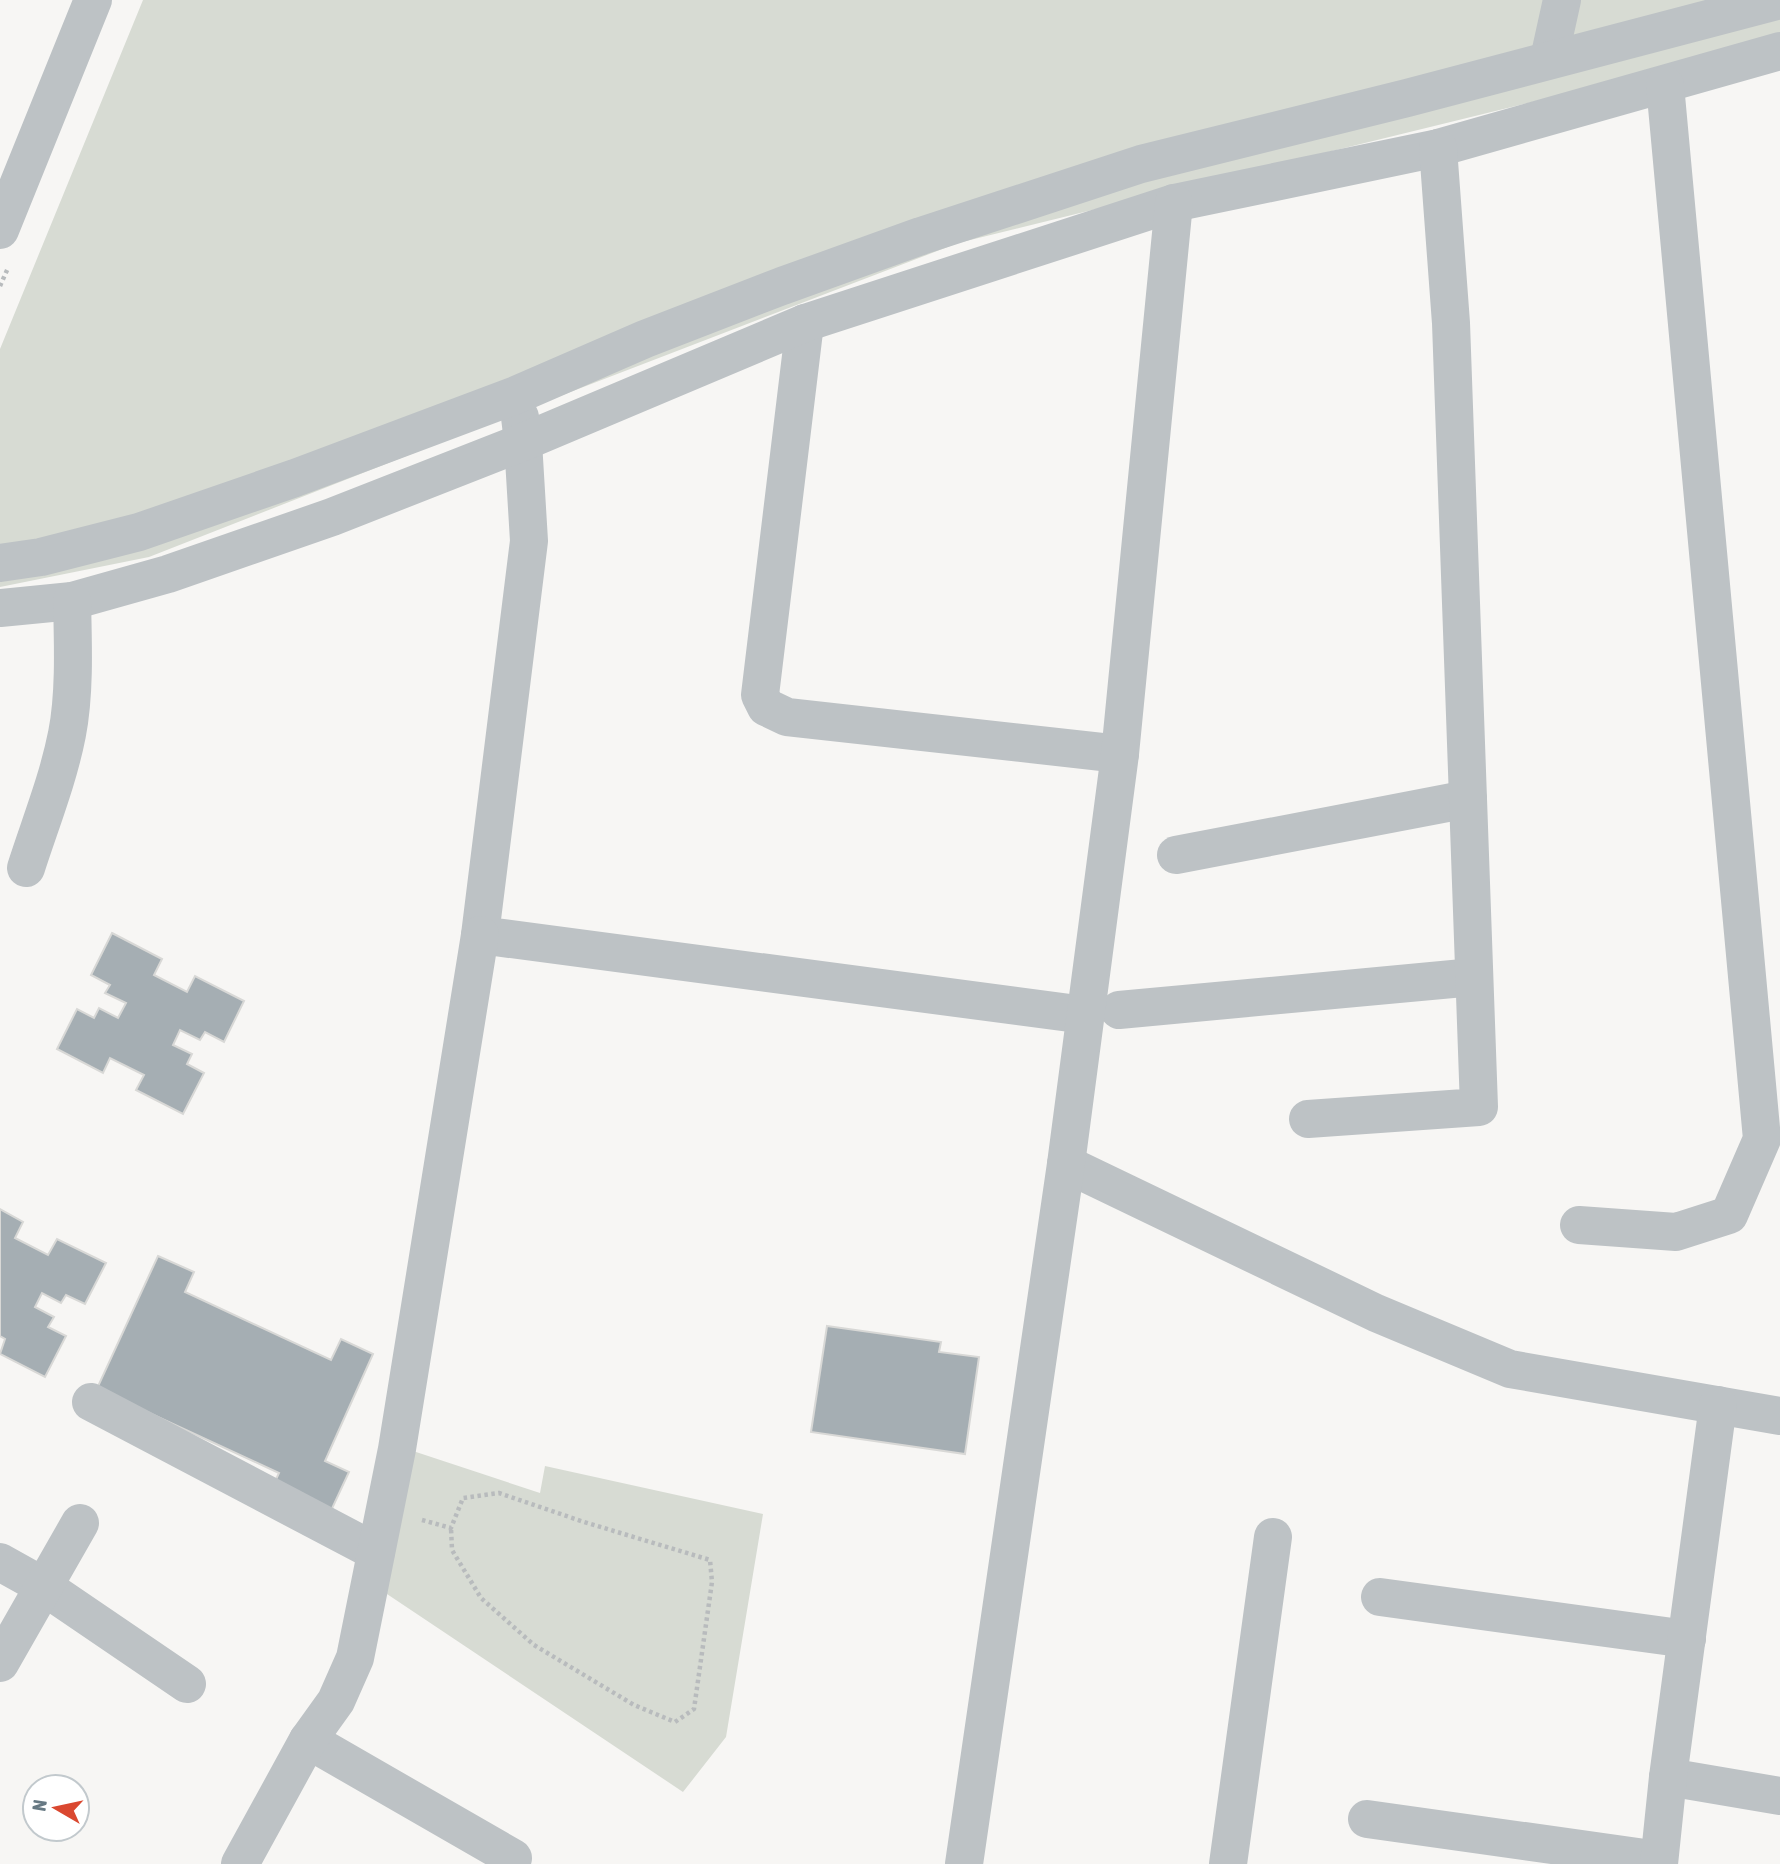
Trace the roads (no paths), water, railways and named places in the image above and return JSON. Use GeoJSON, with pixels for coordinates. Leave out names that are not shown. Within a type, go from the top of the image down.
{"type":"FeatureCollection","features":[{"type":"Feature","properties":{"kind":"street"},"geometry":{"type":"LineString","coordinates":[[0,230],[93,0]]}},
{"type":"Feature","properties":{"kind":"street"},"geometry":{"type":"LineString","coordinates":[[1549,59],[1562,0]]}},
{"type":"Feature","properties":{"kind":"street"},"geometry":{"type":"LineString","coordinates":[[0,563],[41,557],[139,532],[295,478],[516,395],[645,339],[782,286],[921,236],[1128,168],[1780,0]]}},
{"type":"Feature","properties":{"kind":"street"},"geometry":{"type":"LineString","coordinates":[[0,608],[72,601],[168,574],[332,517],[523,442],[805,323],[1174,203],[1438,148],[1780,51]]}},
{"type":"Feature","properties":{"kind":"street"},"geometry":{"type":"LineString","coordinates":[[1579,1225],[1676,1232],[1729,1214],[1762,1139],[1665,85]]}},
{"type":"Feature","properties":{"kind":"street"},"geometry":{"type":"LineString","coordinates":[[1308,1119],[1479,1107],[1451,323],[1438,148]]}},
{"type":"Feature","properties":{"kind":"street"},"geometry":{"type":"LineString","coordinates":[[971,1863],[1066,1164],[1102,1012],[1120,754],[1174,203]]}},
{"type":"Feature","properties":{"kind":"street"},"geometry":{"type":"LineString","coordinates":[[805,323],[760,695],[766,707],[787,717],[1120,754]]}},
{"type":"Feature","properties":{"kind":"street"},"geometry":{"type":"LineString","coordinates":[[240,1864],[308,1740],[336,1701],[355,1658],[397,1449],[480,935],[529,541],[523,442],[516,395]]}},
{"type":"Feature","properties":{"kind":"street"},"geometry":{"type":"LineString","coordinates":[[26,868],[54,783],[67,732],[73,652],[72,601]]}},
{"type":"Feature","properties":{"kind":"street"},"geometry":{"type":"LineString","coordinates":[[1176,855],[1468,799]]}},
{"type":"Feature","properties":{"kind":"street"},"geometry":{"type":"LineString","coordinates":[[480,935],[1102,1012],[1474,977]]}},
{"type":"Feature","properties":{"kind":"street"},"geometry":{"type":"LineString","coordinates":[[1066,1164],[1364,1308],[1510,1369],[1780,1416]]}},
{"type":"Feature","properties":{"kind":"street"},"geometry":{"type":"LineString","coordinates":[[90,1402],[376,1552]]}},
{"type":"Feature","properties":{"kind":"street"},"geometry":{"type":"LineString","coordinates":[[1367,1819],[1659,1862],[1718,1405]]}},
{"type":"Feature","properties":{"kind":"street"},"geometry":{"type":"LineString","coordinates":[[0,1663],[80,1523]]}},
{"type":"Feature","properties":{"kind":"street"},"geometry":{"type":"LineString","coordinates":[[1228,1864],[1273,1537]]}},
{"type":"Feature","properties":{"kind":"street"},"geometry":{"type":"LineString","coordinates":[[0,1562],[43,1586],[187,1684]]}},
{"type":"Feature","properties":{"kind":"street"},"geometry":{"type":"LineString","coordinates":[[1380,1597],[1687,1639]]}},
{"type":"Feature","properties":{"kind":"street"},"geometry":{"type":"LineString","coordinates":[[308,1740],[513,1858]]}},
{"type":"Feature","properties":{"kind":"street"},"geometry":{"type":"LineString","coordinates":[[1668,1777],[1780,1796]]}}]}
